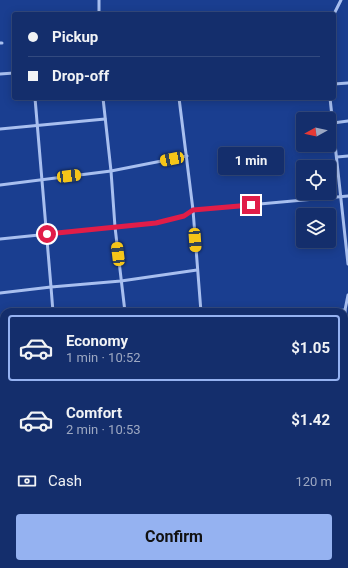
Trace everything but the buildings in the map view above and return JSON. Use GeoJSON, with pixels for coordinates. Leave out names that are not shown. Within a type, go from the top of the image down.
{"type":"FeatureCollection","features":[{"type":"Feature","properties":{"kind":"lane"},"geometry":{"type":"LineString","coordinates":[[99,0],[99,12]]}},
{"type":"Feature","properties":{"kind":"lane"},"geometry":{"type":"LineString","coordinates":[[335,12],[341,0]]}},
{"type":"Feature","properties":{"kind":"lane"},"geometry":{"type":"LineString","coordinates":[[0,74],[12,73]]}},
{"type":"Feature","properties":{"kind":"lane"},"geometry":{"type":"LineString","coordinates":[[336,84],[348,82]]}},
{"type":"Feature","properties":{"kind":"lane"},"geometry":{"type":"LineString","coordinates":[[35,100],[53,308]]}},
{"type":"Feature","properties":{"kind":"lane"},"geometry":{"type":"LineString","coordinates":[[103,100],[124,308]]}},
{"type":"Feature","properties":{"kind":"lane"},"geometry":{"type":"LineString","coordinates":[[179,100],[193,210],[201,308]]}},
{"type":"Feature","properties":{"kind":"lane"},"geometry":{"type":"LineString","coordinates":[[330,100],[332,112]]}},
{"type":"Feature","properties":{"kind":"lane"},"geometry":{"type":"LineString","coordinates":[[0,129],[105,120]]}},
{"type":"Feature","properties":{"kind":"lane"},"geometry":{"type":"LineString","coordinates":[[336,123],[348,121]]}},
{"type":"Feature","properties":{"kind":"lane"},"geometry":{"type":"LineString","coordinates":[[336,148],[339,197],[348,264]]}},
{"type":"Feature","properties":{"kind":"lane"},"geometry":{"type":"LineString","coordinates":[[0,185],[111,171],[187,156]]}},
{"type":"Feature","properties":{"kind":"lane"},"geometry":{"type":"LineString","coordinates":[[337,157],[348,156]]}},
{"type":"Feature","properties":{"kind":"lane"},"geometry":{"type":"LineString","coordinates":[[0,239],[172,220],[184,216],[193,210],[348,196]]}},
{"type":"Feature","properties":{"kind":"lane"},"geometry":{"type":"LineString","coordinates":[[0,293],[121,281],[197,270]]}},
{"type":"Feature","properties":{"kind":"lane"},"geometry":{"type":"LineString","coordinates":[[345,308],[348,295]]}},
{"type":"Feature","properties":{"kind":"route"},"geometry":{"type":"LineString","coordinates":[[47,234],[156,223],[184,216],[193,210],[251,205]]}}]}
